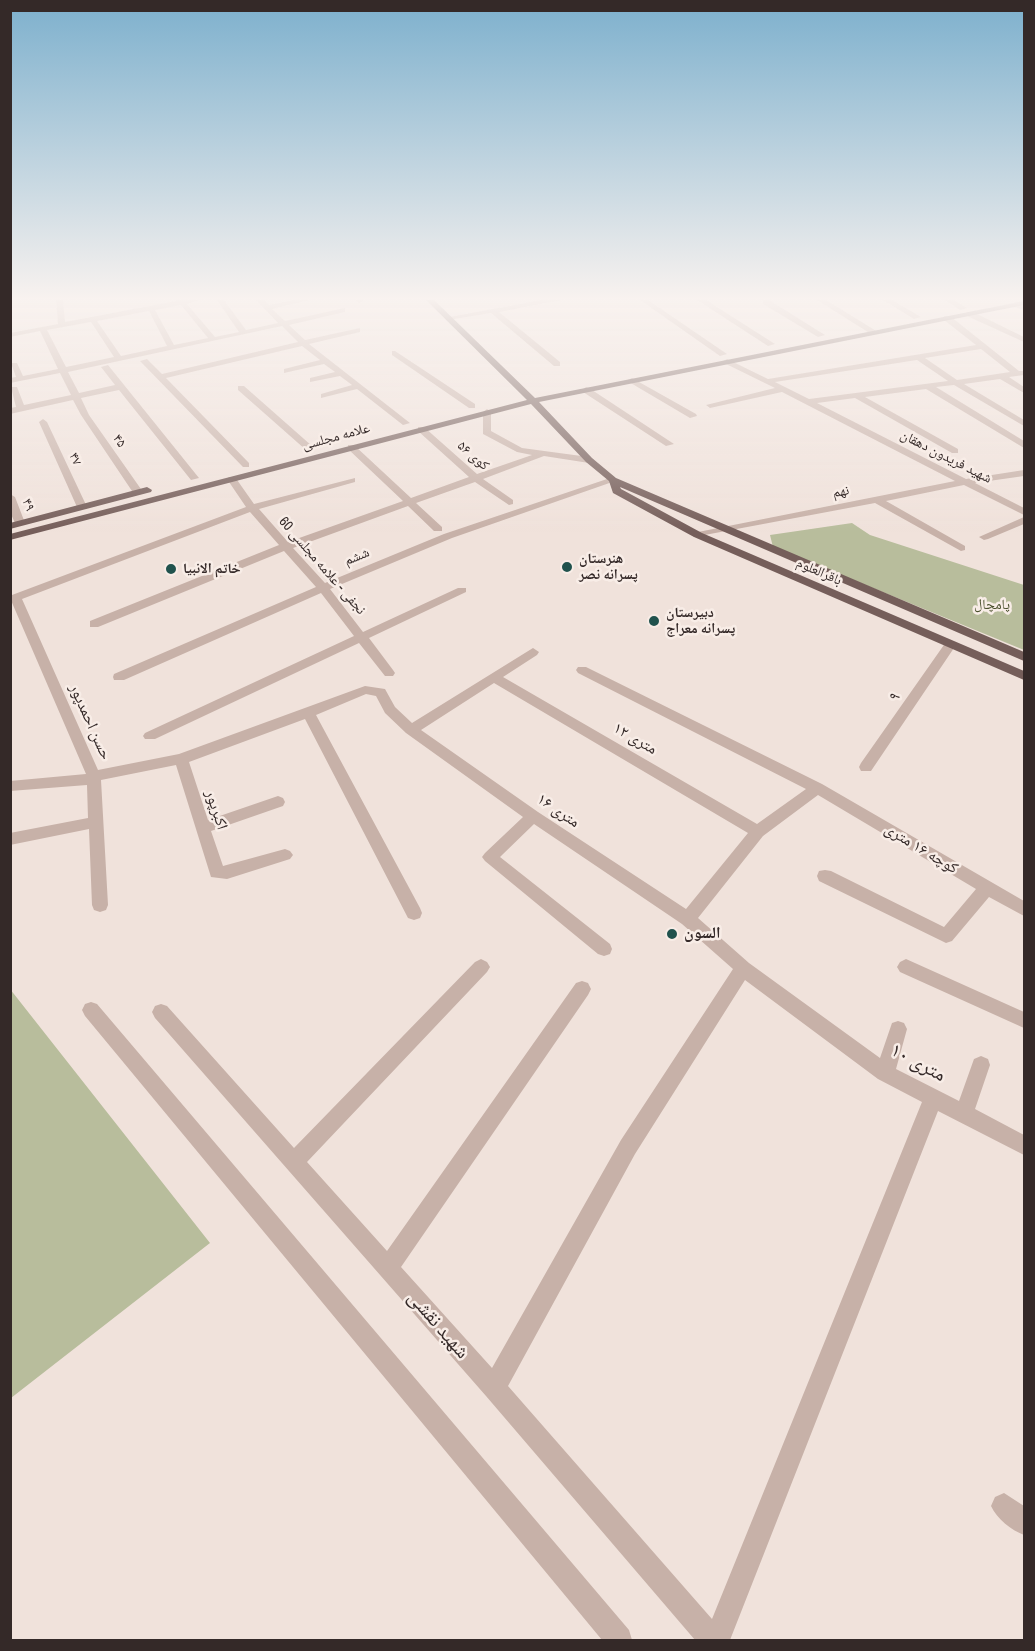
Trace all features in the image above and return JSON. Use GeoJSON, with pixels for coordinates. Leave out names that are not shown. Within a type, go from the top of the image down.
{"type":"FeatureCollection","features":[{"type":"Feature","properties":{"kind":"main road","name":"باقرالعلوم"},"geometry":{"type":"LineString","coordinates":[[508,377],[588,460],[613,480],[722,529],[1024,657]]}},
{"type":"Feature","properties":{"kind":"main road","name":"علامه مجلسی"},"geometry":{"type":"LineString","coordinates":[[461,409],[525,394],[617,377]]}},
{"type":"Feature","properties":{"kind":"main road","name":"علامه مجلسی"},"geometry":{"type":"LineString","coordinates":[[10,537],[233,473],[419,425],[644,377]]}},
{"type":"Feature","properties":{"kind":"main road","name":"علامه مجلسی"},"geometry":{"type":"LineString","coordinates":[[395,426],[406,423],[419,425]]}},
{"type":"Feature","properties":{"kind":"main road","name":"علامه مجلسی"},"geometry":{"type":"LineString","coordinates":[[341,440],[352,442]]}},
{"type":"Feature","properties":{"kind":"main road","name":"علامه مجلسی"},"geometry":{"type":"LineString","coordinates":[[298,451],[320,446]]}},
{"type":"Feature","properties":{"kind":"main road","name":"علامه مجلسی"},"geometry":{"type":"LineString","coordinates":[[233,473],[256,462]]}},
{"type":"Feature","properties":{"kind":"main road"},"geometry":{"type":"LineString","coordinates":[[183,481],[204,475]]}},
{"type":"Feature","properties":{"kind":"main road","name":"باقرالعلوم"},"geometry":{"type":"LineString","coordinates":[[613,480],[616,491],[698,535],[1024,676]]}},
{"type":"Feature","properties":{"kind":"main road"},"geometry":{"type":"LineString","coordinates":[[15,524],[160,487]]}},
{"type":"Feature","properties":{"kind":"street"},"geometry":{"type":"LineString","coordinates":[[21,409],[12,385],[21,379],[30,377]]}},
{"type":"Feature","properties":{"kind":"street","name":"۴۵"},"geometry":{"type":"LineString","coordinates":[[67,377],[75,397],[138,492]]}},
{"type":"Feature","properties":{"kind":"street"},"geometry":{"type":"LineString","coordinates":[[112,377],[194,478]]}},
{"type":"Feature","properties":{"kind":"street"},"geometry":{"type":"LineString","coordinates":[[161,377],[246,465]]}},
{"type":"Feature","properties":{"kind":"street"},"geometry":{"type":"LineString","coordinates":[[313,380],[323,377]]}},
{"type":"Feature","properties":{"kind":"street"},"geometry":{"type":"LineString","coordinates":[[346,377],[406,423]]}},
{"type":"Feature","properties":{"kind":"street"},"geometry":{"type":"LineString","coordinates":[[430,377],[472,406]]}},
{"type":"Feature","properties":{"kind":"street","name":"شهید فریدون دهقان"},"geometry":{"type":"LineString","coordinates":[[761,377],[1024,512]]}},
{"type":"Feature","properties":{"kind":"street"},"geometry":{"type":"LineString","coordinates":[[768,381],[793,377]]}},
{"type":"Feature","properties":{"kind":"street"},"geometry":{"type":"LineString","coordinates":[[948,377],[1024,423]]}},
{"type":"Feature","properties":{"kind":"street"},"geometry":{"type":"LineString","coordinates":[[808,402],[993,377]]}},
{"type":"Feature","properties":{"kind":"street"},"geometry":{"type":"LineString","coordinates":[[1003,377],[1024,390]]}},
{"type":"Feature","properties":{"kind":"street"},"geometry":{"type":"LineString","coordinates":[[632,380],[693,416]]}},
{"type":"Feature","properties":{"kind":"street"},"geometry":{"type":"LineString","coordinates":[[324,396],[358,386]]}},
{"type":"Feature","properties":{"kind":"street"},"geometry":{"type":"LineString","coordinates":[[928,386],[1024,445]]}},
{"type":"Feature","properties":{"kind":"street"},"geometry":{"type":"LineString","coordinates":[[10,411],[119,387]]}},
{"type":"Feature","properties":{"kind":"street"},"geometry":{"type":"LineString","coordinates":[[241,388],[309,448]]}},
{"type":"Feature","properties":{"kind":"street"},"geometry":{"type":"LineString","coordinates":[[710,405],[784,389]]}},
{"type":"Feature","properties":{"kind":"street"},"geometry":{"type":"LineString","coordinates":[[586,390],[669,444]]}},
{"type":"Feature","properties":{"kind":"street"},"geometry":{"type":"LineString","coordinates":[[856,395],[955,451]]}},
{"type":"Feature","properties":{"kind":"street"},"geometry":{"type":"LineString","coordinates":[[487,412],[486,432],[520,450],[540,455],[588,460]]}},
{"type":"Feature","properties":{"kind":"street","name":"۴۷"},"geometry":{"type":"LineString","coordinates":[[43,422],[82,507]]}},
{"type":"Feature","properties":{"kind":"street","name":"کوی ۵۶"},"geometry":{"type":"LineString","coordinates":[[419,425],[477,479],[509,502]]}},
{"type":"Feature","properties":{"kind":"street"},"geometry":{"type":"LineString","coordinates":[[352,442],[438,529]]}},
{"type":"Feature","properties":{"kind":"street"},"geometry":{"type":"LineString","coordinates":[[94,624],[285,547],[540,455]]}},
{"type":"Feature","properties":{"kind":"street","name":"نجفی - علامه مجلسی 60"},"geometry":{"type":"LineString","coordinates":[[233,473],[252,508],[323,588],[389,673]]}},
{"type":"Feature","properties":{"kind":"street"},"geometry":{"type":"LineString","coordinates":[[965,482],[1024,473]]}},
{"type":"Feature","properties":{"kind":"street"},"geometry":{"type":"LineString","coordinates":[[252,508],[352,480]]}},
{"type":"Feature","properties":{"kind":"street","name":"ششم"},"geometry":{"type":"LineString","coordinates":[[119,677],[448,536],[613,480]]}},
{"type":"Feature","properties":{"kind":"street","name":"نهم"},"geometry":{"type":"LineString","coordinates":[[698,535],[965,482]]}},
{"type":"Feature","properties":{"kind":"street","name":"۴۹"},"geometry":{"type":"LineString","coordinates":[[10,497],[15,524]]}},
{"type":"Feature","properties":{"kind":"street"},"geometry":{"type":"LineString","coordinates":[[876,499],[961,548]]}},
{"type":"Feature","properties":{"kind":"street","name":"حسن احمدپور"},"geometry":{"type":"LineString","coordinates":[[100,905],[94,778],[16,597],[252,508]]}},
{"type":"Feature","properties":{"kind":"street"},"geometry":{"type":"LineString","coordinates":[[984,537],[1024,520]]}},
{"type":"Feature","properties":{"kind":"street"},"geometry":{"type":"LineString","coordinates":[[150,736],[462,590]]}},
{"type":"Feature","properties":{"kind":"street","name":"۹"},"geometry":{"type":"LineString","coordinates":[[867,767],[950,645]]}},
{"type":"Feature","properties":{"kind":"street"},"geometry":{"type":"LineString","coordinates":[[411,730],[533,652]]}},
{"type":"Feature","properties":{"kind":"street","name":"کوچه ۱۶ متری"},"geometry":{"type":"LineString","coordinates":[[582,670],[817,788],[1024,909]]}},
{"type":"Feature","properties":{"kind":"street","name":"۱۲ متری"},"geometry":{"type":"LineString","coordinates":[[493,677],[759,832]]}},
{"type":"Feature","properties":{"kind":"street","name":"۱۶ متری"},"geometry":{"type":"LineString","coordinates":[[10,786],[94,778],[181,759],[369,690],[380,692],[390,710],[411,730],[533,816],[688,919],[743,968]]}},
{"type":"Feature","properties":{"kind":"street"},"geometry":{"type":"LineString","coordinates":[[308,713],[414,913]]}},
{"type":"Feature","properties":{"kind":"street","name":"اکبرپور"},"geometry":{"type":"LineString","coordinates":[[181,759],[218,872],[226,873],[285,855]]}},
{"type":"Feature","properties":{"kind":"street"},"geometry":{"type":"LineString","coordinates":[[688,919],[759,832],[817,788]]}},
{"type":"Feature","properties":{"kind":"street"},"geometry":{"type":"LineString","coordinates":[[203,828],[278,802]]}},
{"type":"Feature","properties":{"kind":"street"},"geometry":{"type":"LineString","coordinates":[[533,816],[490,857],[604,949]]}},
{"type":"Feature","properties":{"kind":"street"},"geometry":{"type":"LineString","coordinates":[[10,840],[96,822]]}},
{"type":"Feature","properties":{"kind":"street"},"geometry":{"type":"LineString","coordinates":[[825,876],[946,936],[987,888]]}},
{"type":"Feature","properties":{"kind":"street"},"geometry":{"type":"LineString","coordinates":[[294,1162],[480,967]]}},
{"type":"Feature","properties":{"kind":"street"},"geometry":{"type":"LineString","coordinates":[[906,967],[1024,1020]]}},
{"type":"Feature","properties":{"kind":"street"},"geometry":{"type":"LineString","coordinates":[[494,1388],[628,1147],[743,968]]}},
{"type":"Feature","properties":{"kind":"street","name":"۱۰ متری"},"geometry":{"type":"LineString","coordinates":[[743,968],[885,1073],[1024,1145]]}},
{"type":"Feature","properties":{"kind":"street"},"geometry":{"type":"LineString","coordinates":[[388,1268],[582,989]]}},
{"type":"Feature","properties":{"kind":"street"},"geometry":{"type":"LineString","coordinates":[[91,1010],[619,1641]]}},
{"type":"Feature","properties":{"kind":"street","name":"شهید نقشی"},"geometry":{"type":"LineString","coordinates":[[161,1012],[715,1641]]}},
{"type":"Feature","properties":{"kind":"street"},"geometry":{"type":"LineString","coordinates":[[885,1073],[898,1029]]}},
{"type":"Feature","properties":{"kind":"street"},"geometry":{"type":"LineString","coordinates":[[964,1113],[981,1065]]}},
{"type":"Feature","properties":{"kind":"street"},"geometry":{"type":"LineString","coordinates":[[715,1641],[934,1097]]}},
{"type":"Feature","properties":{"kind":"street"},"geometry":{"type":"LineString","coordinates":[[1004,1506],[1024,1522]]}},
{"type":"Feature","properties":{"kind":"green space","name":"پامچال"},"geometry":{"type":"Polygon","coordinates":[[[852,523],[870,535],[1024,585],[1024,650],[773,547],[770,535],[852,523]]]}},
{"type":"Feature","properties":{"kind":"green space"},"geometry":{"type":"Polygon","coordinates":[[[10,989],[210,1243],[11,1398],[10,1398],[10,989]]]}},
{"type":"Feature","properties":{"kind":"place","name":"هنرستان پسرانه نصر"},"geometry":{"type":"Point","coordinates":[567,567]}},
{"type":"Feature","properties":{"kind":"place","name":"خاتم الانبیا"},"geometry":{"type":"Point","coordinates":[171,569]}},
{"type":"Feature","properties":{"kind":"place","name":"دبیرستان پسرانه معراج"},"geometry":{"type":"Point","coordinates":[654,621]}},
{"type":"Feature","properties":{"kind":"place","name":"السون"},"geometry":{"type":"Point","coordinates":[672,934]}}]}
